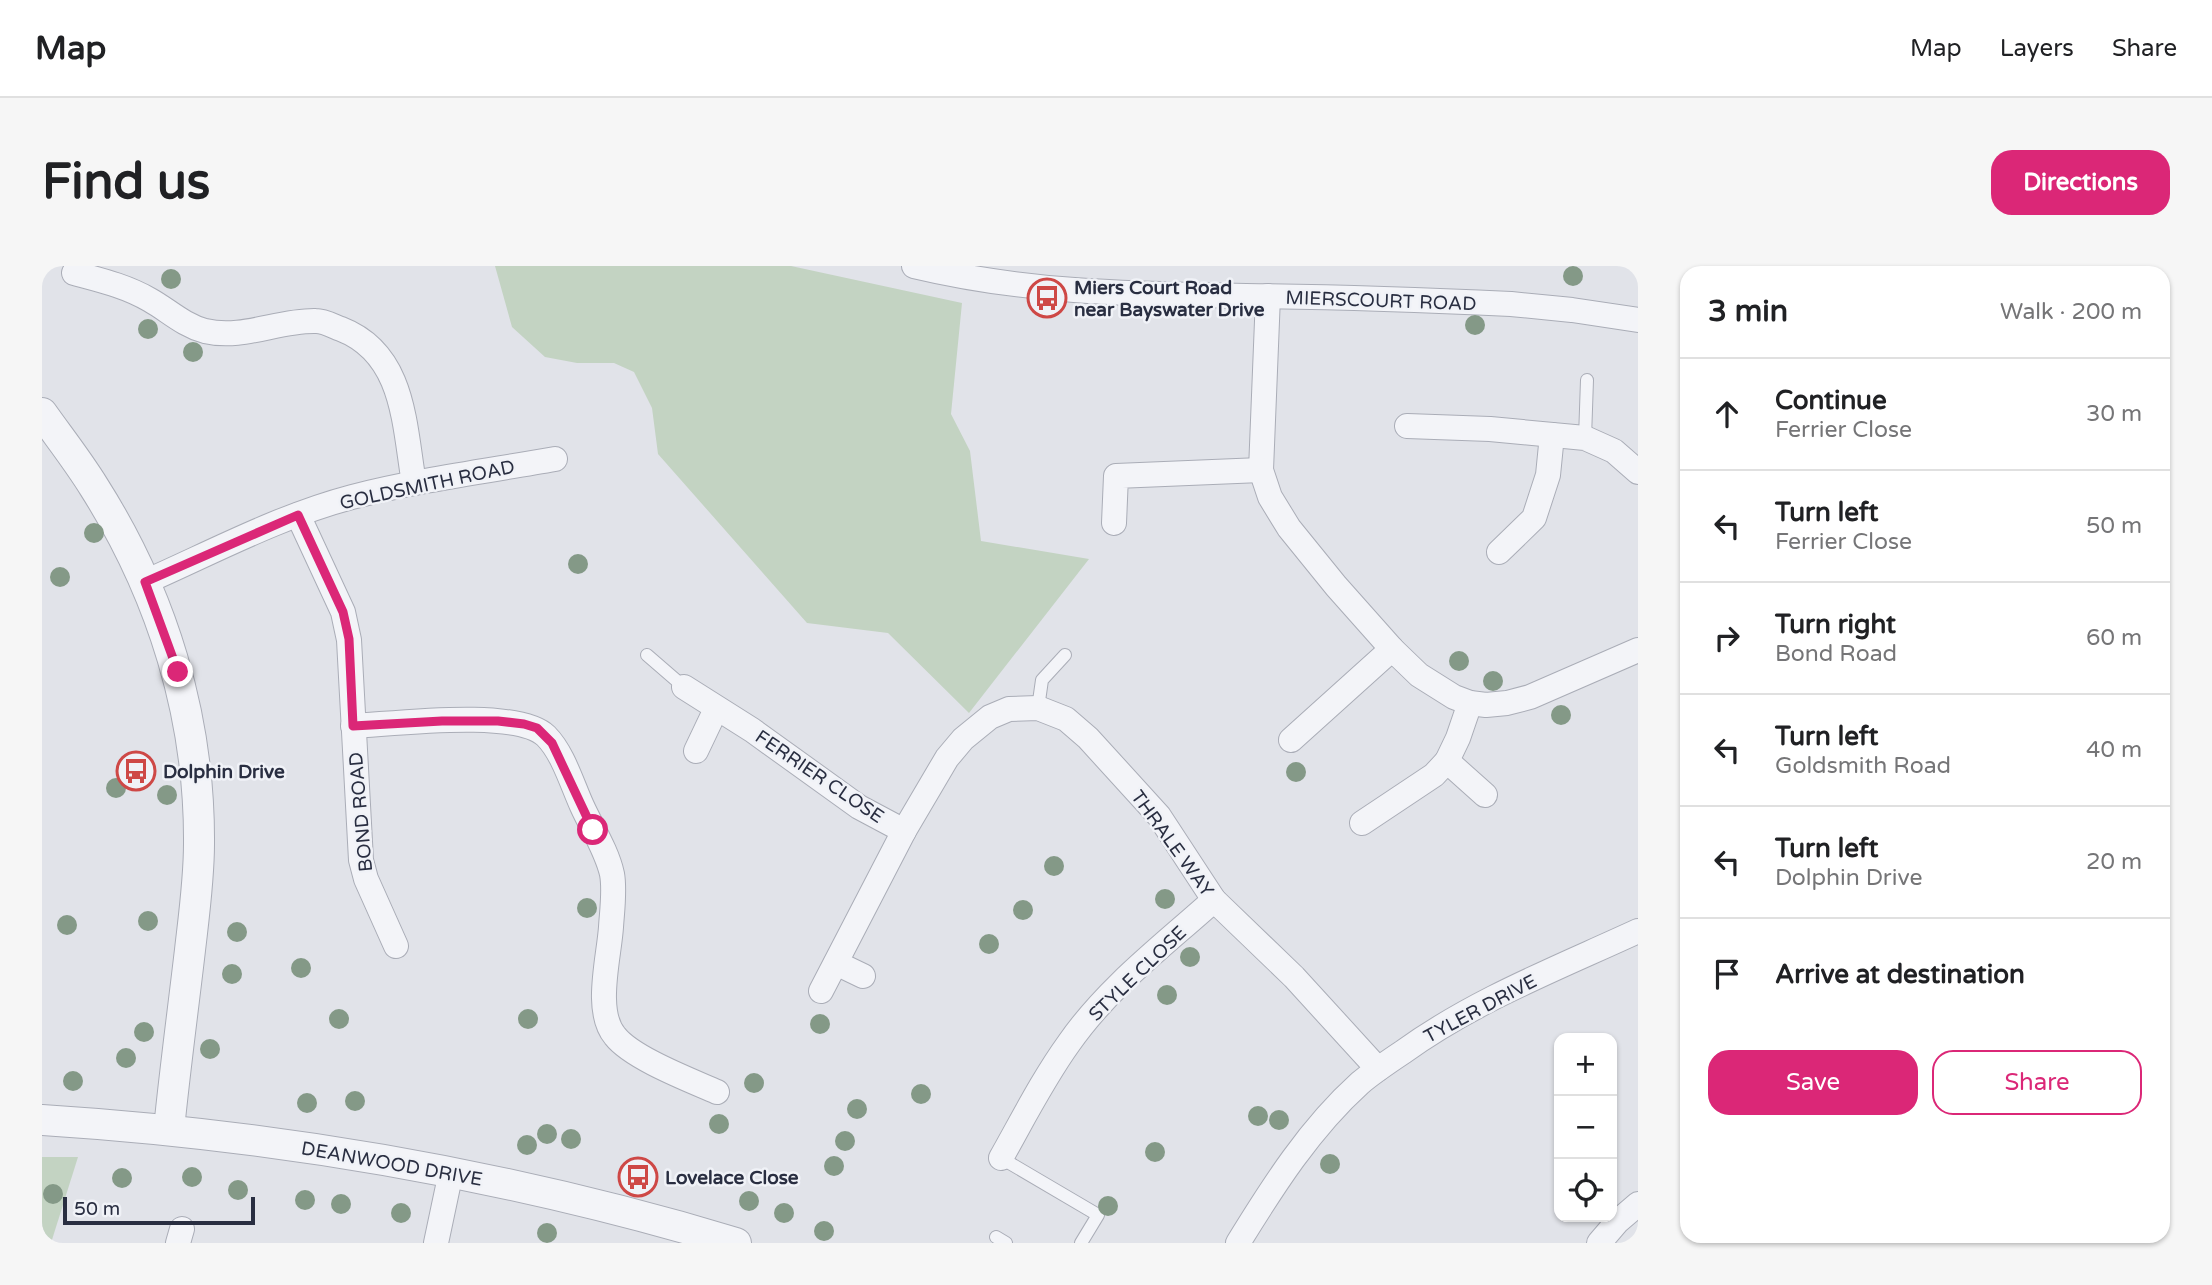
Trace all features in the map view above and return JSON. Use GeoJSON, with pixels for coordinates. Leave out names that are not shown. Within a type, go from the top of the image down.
{"type":"FeatureCollection","features":[{"type":"Feature","properties":{"kind":"street","name":"MIERSCOURT ROAD"},"geometry":{"type":"LineString","coordinates":[[914,266],[989,282],[1037,288],[1124,294],[1511,304],[1584,311],[1638,320]]}},
{"type":"Feature","properties":{"kind":"street"},"geometry":{"type":"LineString","coordinates":[[74,273],[125,287],[152,300],[176,319],[204,331],[234,335],[318,320],[354,334],[382,359],[398,388],[414,484]]}},
{"type":"Feature","properties":{"kind":"street"},"geometry":{"type":"LineString","coordinates":[[1268,296],[1261,470],[1269,497],[1289,528],[1392,649],[1419,675],[1454,697],[1470,703],[1507,703],[1530,697],[1638,650]]}},
{"type":"Feature","properties":{"kind":"street"},"geometry":{"type":"LineString","coordinates":[[42,413],[94,487],[131,551],[145,582],[178,672],[194,752],[200,845],[169,1129]]}},
{"type":"Feature","properties":{"kind":"street"},"geometry":{"type":"LineString","coordinates":[[1408,426],[1490,429],[1585,438],[1614,451],[1638,472]]}},
{"type":"Feature","properties":{"kind":"street"},"geometry":{"type":"LineString","coordinates":[[1499,552],[1534,518],[1548,475],[1552,435]]}},
{"type":"Feature","properties":{"kind":"street","name":"GOLDSMITH ROAD"},"geometry":{"type":"LineString","coordinates":[[145,582],[298,515],[350,498],[555,458]]}},
{"type":"Feature","properties":{"kind":"street"},"geometry":{"type":"LineString","coordinates":[[1114,523],[1116,475],[1261,470]]}},
{"type":"Feature","properties":{"kind":"street","name":"BOND ROAD"},"geometry":{"type":"LineString","coordinates":[[298,515],[343,612],[349,639],[361,860],[366,878],[396,946]]}},
{"type":"Feature","properties":{"kind":"street"},"geometry":{"type":"LineString","coordinates":[[1291,740],[1392,649]]}},
{"type":"Feature","properties":{"kind":"street","name":"FERRIER CLOSE"},"geometry":{"type":"LineString","coordinates":[[684,687],[752,730],[859,807],[904,831],[821,991]]}},
{"type":"Feature","properties":{"kind":"street"},"geometry":{"type":"LineString","coordinates":[[1362,824],[1434,775],[1447,761],[1470,703]]}},
{"type":"Feature","properties":{"kind":"street","name":"THRALE WAY"},"geometry":{"type":"LineString","coordinates":[[904,831],[937,774],[963,739],[990,717],[1009,709],[1038,708],[1066,719],[1088,738],[1158,816],[1214,900],[1294,977],[1378,1069]]}},
{"type":"Feature","properties":{"kind":"street"},"geometry":{"type":"LineString","coordinates":[[696,751],[716,709]]}},
{"type":"Feature","properties":{"kind":"street"},"geometry":{"type":"LineString","coordinates":[[353,726],[498,721],[524,724],[544,734],[561,761],[612,875],[604,1007],[608,1023],[615,1036],[627,1047],[717,1093]]}},
{"type":"Feature","properties":{"kind":"street"},"geometry":{"type":"LineString","coordinates":[[1447,761],[1485,795]]}},
{"type":"Feature","properties":{"kind":"street","name":"STYLE CLOSE"},"geometry":{"type":"LineString","coordinates":[[1001,1158],[1070,1041],[1118,986],[1214,900]]}},
{"type":"Feature","properties":{"kind":"street","name":"TYLER DRIVE"},"geometry":{"type":"LineString","coordinates":[[1238,1243],[1291,1160],[1335,1110],[1378,1069],[1427,1034],[1458,1016],[1638,931]]}},
{"type":"Feature","properties":{"kind":"street"},"geometry":{"type":"LineString","coordinates":[[836,963],[863,976]]}},
{"type":"Feature","properties":{"kind":"street","name":"DEANWOOD DRIVE"},"geometry":{"type":"LineString","coordinates":[[42,1120],[169,1129],[298,1146],[451,1172],[623,1211],[736,1243]]}},
{"type":"Feature","properties":{"kind":"street"},"geometry":{"type":"LineString","coordinates":[[436,1243],[451,1172]]}},
{"type":"Feature","properties":{"kind":"street"},"geometry":{"type":"LineString","coordinates":[[1599,1243],[1617,1222],[1638,1204]]}},
{"type":"Feature","properties":{"kind":"lane"},"geometry":{"type":"LineString","coordinates":[[1585,438],[1587,380]]}},
{"type":"Feature","properties":{"kind":"lane"},"geometry":{"type":"LineString","coordinates":[[646,654],[684,687]]}},
{"type":"Feature","properties":{"kind":"lane"},"geometry":{"type":"LineString","coordinates":[[1038,708],[1042,680],[1065,655]]}},
{"type":"Feature","properties":{"kind":"lane"},"geometry":{"type":"LineString","coordinates":[[1001,1158],[1098,1215],[1082,1243]]}},
{"type":"Feature","properties":{"kind":"green space"},"geometry":{"type":"Polygon","coordinates":[[[495,266],[791,266],[962,303],[951,414],[970,451],[981,541],[1089,559],[969,713],[888,633],[807,623],[658,454],[652,408],[634,372],[614,363],[577,363],[545,357],[512,327],[495,266]]]}},
{"type":"Feature","properties":{"kind":"green space"},"geometry":{"type":"Polygon","coordinates":[[[42,1157],[78,1157],[51,1243],[42,1243],[42,1157]]]}},
{"type":"Feature","properties":{"kind":"place","name":"Miers Court Road near Bayswater Drive"},"geometry":{"type":"Point","coordinates":[1047,298]}},
{"type":"Feature","properties":{"kind":"place","name":"Dolphin Drive"},"geometry":{"type":"Point","coordinates":[136,771]}},
{"type":"Feature","properties":{"kind":"place","name":"Lovelace Close"},"geometry":{"type":"Point","coordinates":[638,1177]}},
{"type":"Feature","properties":{"kind":"route"},"geometry":{"type":"LineString","coordinates":[[178,672],[145,582],[298,515],[343,612],[352,673],[353,726],[498,721],[537,728],[552,743],[593,830]]}}]}
